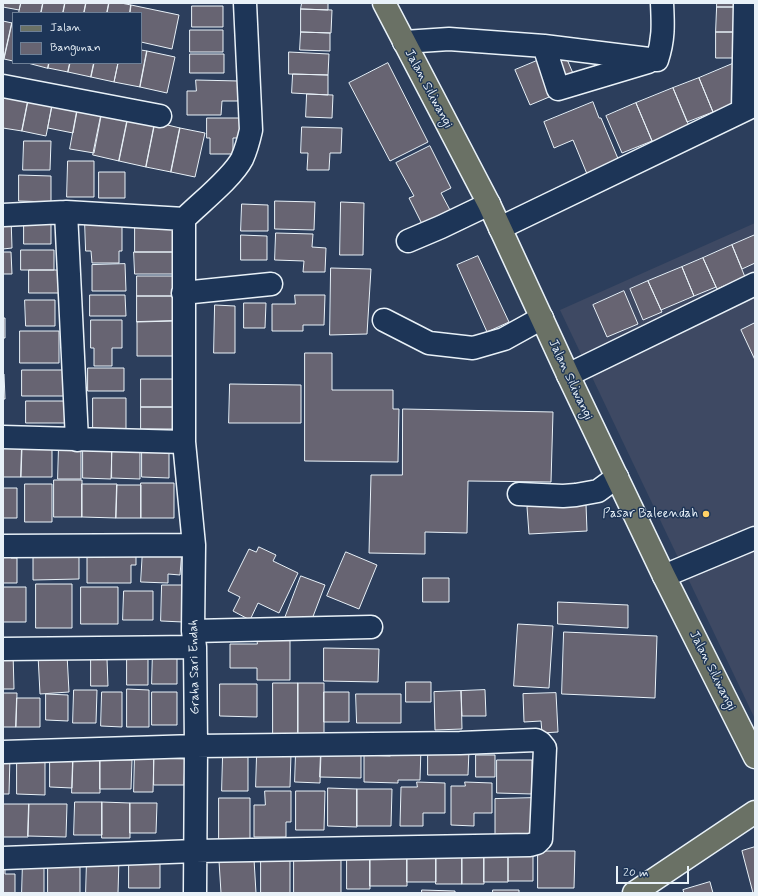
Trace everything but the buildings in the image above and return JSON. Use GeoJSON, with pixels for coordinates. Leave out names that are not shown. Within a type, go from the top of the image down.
{"type":"FeatureCollection","features":[{"type":"Feature","properties":{"kind":"main road","name":"Jalan Siliwangi"},"geometry":{"type":"LineString","coordinates":[[384,3],[489,204],[568,375],[664,576],[755,758]]}},
{"type":"Feature","properties":{"kind":"main road"},"geometry":{"type":"LineString","coordinates":[[634,893],[755,812]]}},
{"type":"Feature","properties":{"kind":"street"},"geometry":{"type":"LineString","coordinates":[[3,215],[66,212],[184,219],[232,173],[242,159],[248,143],[251,130],[245,3]]}},
{"type":"Feature","properties":{"kind":"street"},"geometry":{"type":"LineString","coordinates":[[657,60],[662,46],[662,3]]}},
{"type":"Feature","properties":{"kind":"street"},"geometry":{"type":"LineString","coordinates":[[500,228],[749,107],[745,3]]}},
{"type":"Feature","properties":{"kind":"street"},"geometry":{"type":"LineString","coordinates":[[404,42],[450,39],[544,46],[657,60]]}},
{"type":"Feature","properties":{"kind":"street"},"geometry":{"type":"LineString","coordinates":[[544,46],[558,89],[657,60]]}},
{"type":"Feature","properties":{"kind":"street"},"geometry":{"type":"LineString","coordinates":[[3,86],[160,116]]}},
{"type":"Feature","properties":{"kind":"street"},"geometry":{"type":"LineString","coordinates":[[408,241],[489,204]]}},
{"type":"Feature","properties":{"kind":"street"},"geometry":{"type":"LineString","coordinates":[[66,212],[77,440]]}},
{"type":"Feature","properties":{"kind":"street","name":"Graha Sari Endah"},"geometry":{"type":"LineString","coordinates":[[184,219],[184,442],[194,545],[196,746],[195,893]]}},
{"type":"Feature","properties":{"kind":"street"},"geometry":{"type":"LineString","coordinates":[[183,294],[271,284]]}},
{"type":"Feature","properties":{"kind":"street"},"geometry":{"type":"LineString","coordinates":[[568,375],[755,284]]}},
{"type":"Feature","properties":{"kind":"street"},"geometry":{"type":"LineString","coordinates":[[384,320],[428,343],[473,348],[504,339],[542,318]]}},
{"type":"Feature","properties":{"kind":"street"},"geometry":{"type":"LineString","coordinates":[[3,437],[184,442]]}},
{"type":"Feature","properties":{"kind":"street"},"geometry":{"type":"LineString","coordinates":[[519,494],[563,496],[576,495],[598,491],[617,477]]}},
{"type":"Feature","properties":{"kind":"street"},"geometry":{"type":"LineString","coordinates":[[664,576],[755,538]]}},
{"type":"Feature","properties":{"kind":"street"},"geometry":{"type":"LineString","coordinates":[[3,546],[194,545]]}},
{"type":"Feature","properties":{"kind":"street"},"geometry":{"type":"LineString","coordinates":[[3,649],[194,639],[371,627]]}},
{"type":"Feature","properties":{"kind":"street"},"geometry":{"type":"LineString","coordinates":[[3,752],[196,746],[460,743],[536,740],[545,748],[541,839],[537,843],[530,845],[196,851],[3,858]]}},
{"type":"Feature","properties":{"kind":"shaded area","name":"Pasar Baleendah"},"geometry":{"type":"Polygon","coordinates":[[[755,223],[755,719],[560,310],[755,223]]]}},
{"type":"Feature","properties":{"kind":"place","name":"Pasar Baleendah"},"geometry":{"type":"Point","coordinates":[706,514]}}]}
